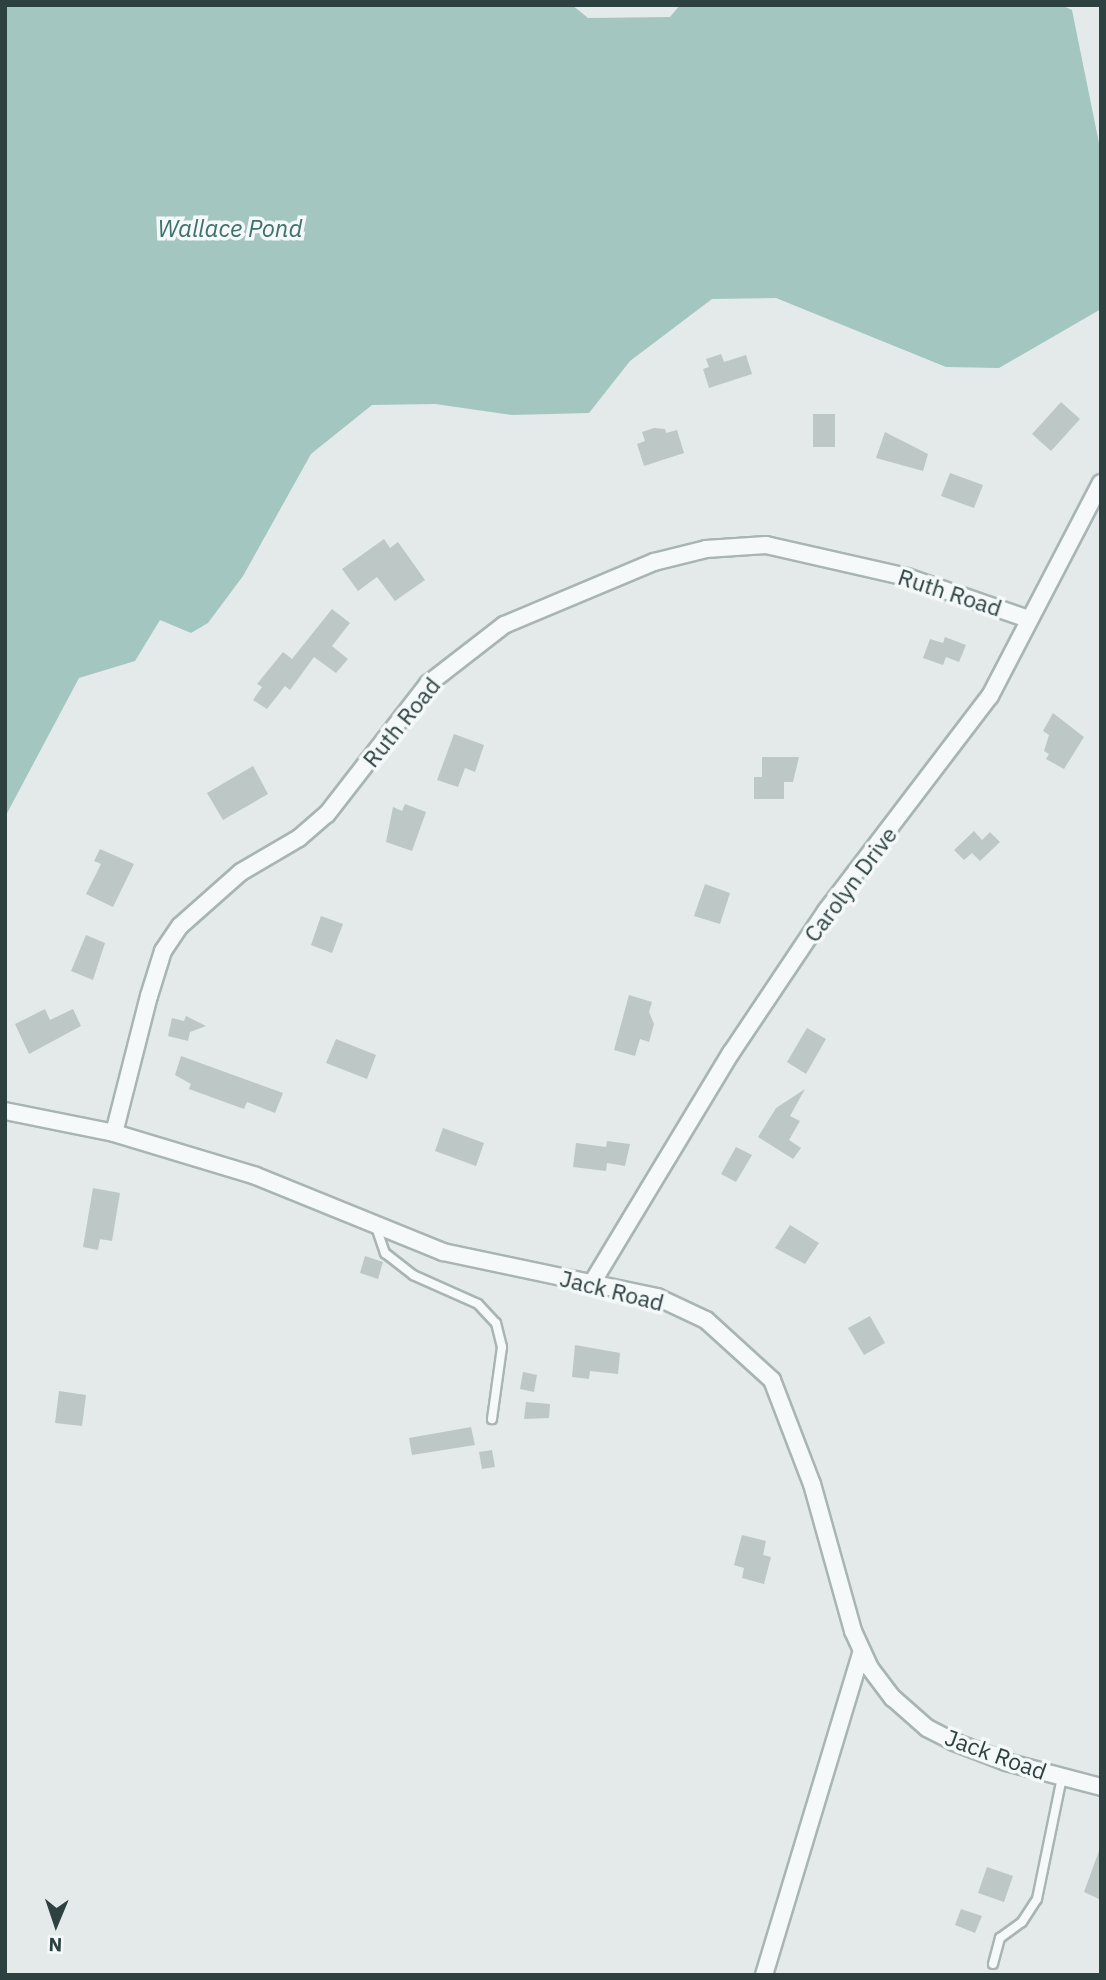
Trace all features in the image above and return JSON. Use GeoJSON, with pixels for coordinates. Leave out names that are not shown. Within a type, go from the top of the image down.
{"type":"FeatureCollection","features":[{"type":"Feature","properties":{"kind":"street","name":"Carolyn Drive"},"geometry":{"type":"LineString","coordinates":[[592,1283],[731,1053],[826,911],[990,696],[1101,483]]}},
{"type":"Feature","properties":{"kind":"street","name":"Ruth Road"},"geometry":{"type":"LineString","coordinates":[[114,1133],[152,985],[163,951],[180,926],[241,872],[299,838],[327,814],[428,684],[504,625],[654,562],[706,549],[766,545],[906,577],[1028,619]]}},
{"type":"Feature","properties":{"kind":"street","name":"Jack Road"},"geometry":{"type":"LineString","coordinates":[[5,1111],[114,1133],[256,1176],[443,1252],[657,1297],[706,1320],[772,1380],[812,1484],[835,1578],[862,1651],[893,1698],[927,1728],[1006,1762],[1101,1787]]}},
{"type":"Feature","properties":{"kind":"street"},"geometry":{"type":"LineString","coordinates":[[764,1975],[862,1651]]}},
{"type":"Feature","properties":{"kind":"lane"},"geometry":{"type":"LineString","coordinates":[[376,1227],[385,1254],[412,1275],[478,1304],[496,1323],[502,1347],[492,1419]]}},
{"type":"Feature","properties":{"kind":"lane"},"geometry":{"type":"LineString","coordinates":[[993,1964],[1000,1938],[1022,1922],[1037,1899],[1062,1777]]}},
{"type":"Feature","properties":{"kind":"water","name":"Wallace Pond"},"geometry":{"type":"Polygon","coordinates":[[[5,5],[572,5],[588,18],[670,17],[680,5],[1061,5],[1072,10],[1101,153],[1101,309],[999,368],[946,367],[776,298],[712,299],[630,361],[589,413],[512,415],[435,404],[372,405],[311,454],[243,576],[208,623],[191,633],[160,620],[135,661],[79,678],[5,817],[5,5]]]}},
{"type":"Feature","properties":{"kind":"building"},"geometry":{"type":"Polygon","coordinates":[[[721,354],[724,362],[746,355],[752,374],[709,388],[703,369],[709,367],[706,359],[721,354]]]}},
{"type":"Feature","properties":{"kind":"building"},"geometry":{"type":"Polygon","coordinates":[[[1061,402],[1080,419],[1051,451],[1032,434],[1061,402]]]}},
{"type":"Feature","properties":{"kind":"building"},"geometry":{"type":"Polygon","coordinates":[[[813,414],[835,414],[835,447],[813,447],[813,414]]]}},
{"type":"Feature","properties":{"kind":"building"},"geometry":{"type":"Polygon","coordinates":[[[654,428],[665,429],[666,433],[677,430],[684,453],[644,466],[637,444],[645,441],[642,432],[654,428]]]}},
{"type":"Feature","properties":{"kind":"building"},"geometry":{"type":"Polygon","coordinates":[[[885,432],[928,454],[923,471],[876,458],[885,432]]]}},
{"type":"Feature","properties":{"kind":"building"},"geometry":{"type":"Polygon","coordinates":[[[950,473],[983,485],[974,508],[941,496],[950,473]]]}},
{"type":"Feature","properties":{"kind":"building"},"geometry":{"type":"Polygon","coordinates":[[[384,539],[390,548],[398,542],[425,580],[395,601],[377,577],[358,591],[342,569],[384,539]]]}},
{"type":"Feature","properties":{"kind":"building"},"geometry":{"type":"Polygon","coordinates":[[[332,609],[350,623],[332,646],[348,659],[336,673],[314,657],[290,690],[285,686],[267,709],[253,700],[262,687],[257,684],[283,652],[292,659],[332,609]]]}},
{"type":"Feature","properties":{"kind":"building"},"geometry":{"type":"Polygon","coordinates":[[[945,637],[966,645],[959,662],[946,657],[943,665],[923,658],[930,639],[943,643],[945,637]]]}},
{"type":"Feature","properties":{"kind":"building"},"geometry":{"type":"Polygon","coordinates":[[[1053,713],[1084,737],[1064,769],[1046,759],[1049,754],[1044,751],[1049,735],[1043,731],[1053,713]]]}},
{"type":"Feature","properties":{"kind":"building"},"geometry":{"type":"Polygon","coordinates":[[[454,734],[484,745],[475,772],[465,768],[458,787],[437,780],[454,734]]]}},
{"type":"Feature","properties":{"kind":"building"},"geometry":{"type":"Polygon","coordinates":[[[762,757],[799,757],[793,782],[784,782],[784,799],[754,799],[754,777],[762,777],[762,757]]]}},
{"type":"Feature","properties":{"kind":"building"},"geometry":{"type":"Polygon","coordinates":[[[253,766],[268,794],[223,820],[207,793],[253,766]]]}},
{"type":"Feature","properties":{"kind":"building"},"geometry":{"type":"Polygon","coordinates":[[[405,804],[426,812],[412,851],[386,842],[393,807],[402,811],[405,804]]]}},
{"type":"Feature","properties":{"kind":"building"},"geometry":{"type":"Polygon","coordinates":[[[974,831],[982,840],[990,832],[1000,842],[980,861],[972,853],[964,860],[954,850],[974,831]]]}},
{"type":"Feature","properties":{"kind":"building"},"geometry":{"type":"Polygon","coordinates":[[[100,849],[134,864],[113,907],[86,894],[101,864],[94,861],[100,849]]]}},
{"type":"Feature","properties":{"kind":"building"},"geometry":{"type":"Polygon","coordinates":[[[705,884],[730,893],[720,924],[694,916],[705,884]]]}},
{"type":"Feature","properties":{"kind":"building"},"geometry":{"type":"Polygon","coordinates":[[[321,916],[343,924],[332,953],[311,945],[321,916]]]}},
{"type":"Feature","properties":{"kind":"building"},"geometry":{"type":"Polygon","coordinates":[[[86,935],[105,943],[93,980],[71,971],[86,935]]]}},
{"type":"Feature","properties":{"kind":"building"},"geometry":{"type":"Polygon","coordinates":[[[629,995],[652,1002],[649,1012],[654,1024],[649,1042],[640,1039],[635,1056],[614,1050],[629,995]]]}},
{"type":"Feature","properties":{"kind":"building"},"geometry":{"type":"Polygon","coordinates":[[[45,1009],[50,1020],[73,1009],[81,1026],[29,1054],[15,1024],[45,1009]]]}},
{"type":"Feature","properties":{"kind":"building"},"geometry":{"type":"Polygon","coordinates":[[[186,1016],[206,1026],[190,1032],[188,1041],[168,1036],[172,1018],[184,1021],[186,1016]]]}},
{"type":"Feature","properties":{"kind":"building"},"geometry":{"type":"Polygon","coordinates":[[[807,1028],[826,1039],[806,1074],[787,1062],[807,1028]]]}},
{"type":"Feature","properties":{"kind":"building"},"geometry":{"type":"Polygon","coordinates":[[[336,1039],[376,1055],[367,1079],[326,1063],[336,1039]]]}},
{"type":"Feature","properties":{"kind":"building"},"geometry":{"type":"Polygon","coordinates":[[[181,1056],[283,1093],[275,1113],[247,1102],[244,1109],[189,1089],[191,1084],[175,1075],[181,1056]]]}},
{"type":"Feature","properties":{"kind":"building"},"geometry":{"type":"Polygon","coordinates":[[[805,1089],[790,1116],[800,1121],[789,1140],[801,1148],[793,1159],[758,1137],[776,1108],[805,1089]]]}},
{"type":"Feature","properties":{"kind":"building"},"geometry":{"type":"Polygon","coordinates":[[[443,1128],[484,1143],[476,1166],[435,1151],[443,1128]]]}},
{"type":"Feature","properties":{"kind":"building"},"geometry":{"type":"Polygon","coordinates":[[[607,1141],[630,1144],[625,1166],[607,1163],[606,1171],[573,1167],[576,1143],[606,1147],[607,1141]]]}},
{"type":"Feature","properties":{"kind":"building"},"geometry":{"type":"Polygon","coordinates":[[[736,1147],[752,1155],[736,1182],[721,1174],[736,1147]]]}},
{"type":"Feature","properties":{"kind":"building"},"geometry":{"type":"Polygon","coordinates":[[[93,1188],[120,1193],[112,1241],[100,1239],[98,1250],[83,1247],[93,1188]]]}},
{"type":"Feature","properties":{"kind":"building"},"geometry":{"type":"Polygon","coordinates":[[[790,1225],[819,1243],[805,1264],[775,1248],[790,1225]]]}},
{"type":"Feature","properties":{"kind":"building"},"geometry":{"type":"Polygon","coordinates":[[[365,1256],[383,1262],[378,1279],[360,1273],[365,1256]]]}},
{"type":"Feature","properties":{"kind":"building"},"geometry":{"type":"Polygon","coordinates":[[[870,1316],[885,1343],[864,1355],[848,1328],[870,1316]]]}},
{"type":"Feature","properties":{"kind":"building"},"geometry":{"type":"Polygon","coordinates":[[[575,1345],[620,1353],[618,1374],[590,1371],[589,1379],[572,1377],[575,1345]]]}},
{"type":"Feature","properties":{"kind":"building"},"geometry":{"type":"Polygon","coordinates":[[[523,1372],[537,1375],[534,1392],[520,1389],[523,1372]]]}},
{"type":"Feature","properties":{"kind":"building"},"geometry":{"type":"Polygon","coordinates":[[[59,1391],[86,1395],[82,1426],[55,1423],[59,1391]]]}},
{"type":"Feature","properties":{"kind":"building"},"geometry":{"type":"Polygon","coordinates":[[[526,1402],[550,1404],[549,1418],[524,1419],[526,1402]]]}},
{"type":"Feature","properties":{"kind":"building"},"geometry":{"type":"Polygon","coordinates":[[[471,1427],[475,1445],[412,1455],[409,1438],[471,1427]]]}},
{"type":"Feature","properties":{"kind":"building"},"geometry":{"type":"Polygon","coordinates":[[[492,1450],[495,1467],[482,1469],[479,1452],[492,1450]]]}},
{"type":"Feature","properties":{"kind":"building"},"geometry":{"type":"Polygon","coordinates":[[[742,1535],[766,1541],[763,1555],[771,1557],[764,1584],[742,1578],[744,1568],[734,1565],[742,1535]]]}},
{"type":"Feature","properties":{"kind":"building"},"geometry":{"type":"Polygon","coordinates":[[[1101,1851],[1101,1900],[1084,1892],[1101,1851]]]}},
{"type":"Feature","properties":{"kind":"building"},"geometry":{"type":"Polygon","coordinates":[[[987,1867],[1013,1876],[1004,1902],[978,1893],[987,1867]]]}},
{"type":"Feature","properties":{"kind":"building"},"geometry":{"type":"Polygon","coordinates":[[[961,1909],[982,1916],[975,1933],[955,1925],[961,1909]]]}}]}
